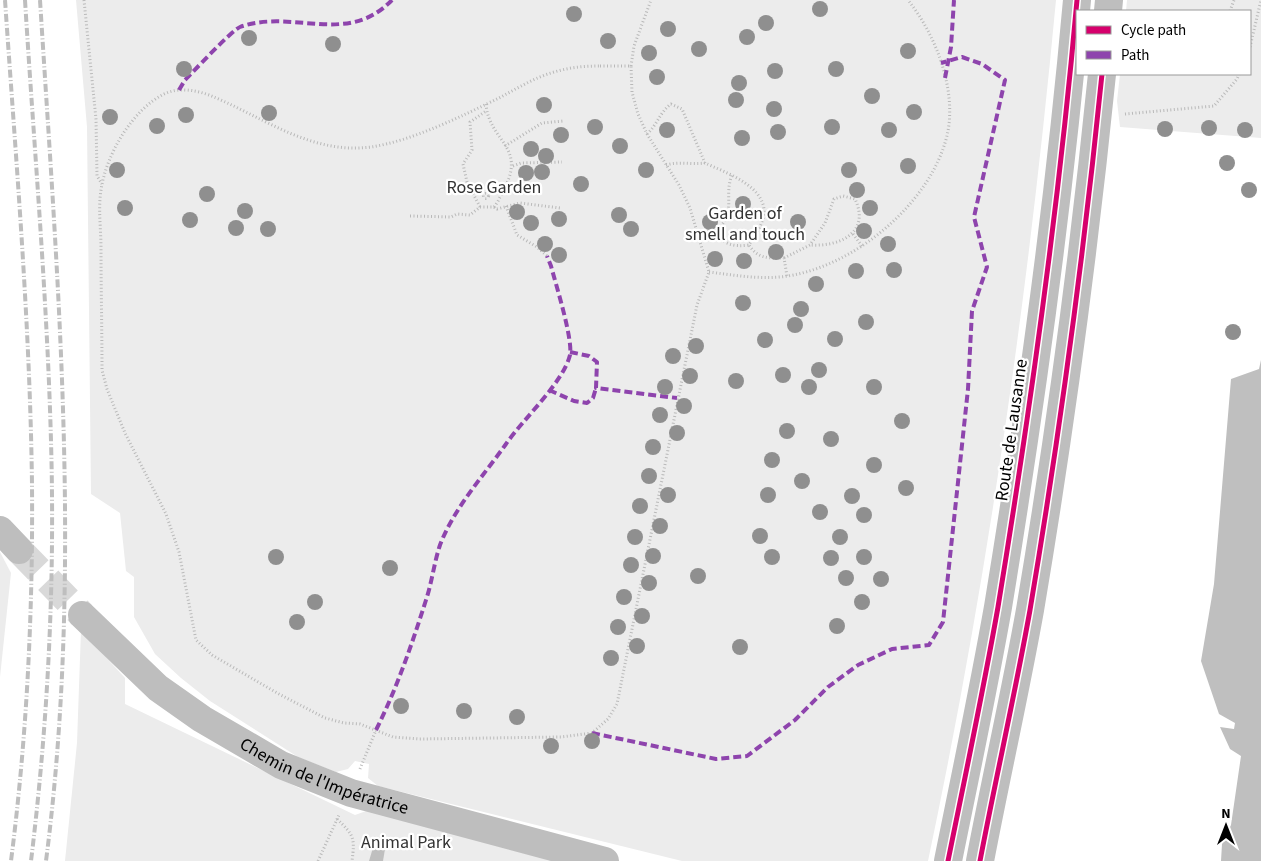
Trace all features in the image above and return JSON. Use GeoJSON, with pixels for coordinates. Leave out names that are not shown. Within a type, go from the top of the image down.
{"type":"FeatureCollection","features":[{"type":"Feature","properties":{"kind":"main road","name":"Route de Lausanne"},"geometry":{"type":"LineString","coordinates":[[948,861],[997,610],[1028,419],[1053,226],[1077,0]]}},
{"type":"Feature","properties":{"kind":"main road"},"geometry":{"type":"LineString","coordinates":[[980,861],[1030,610],[1086,229],[1102,75]]}},
{"type":"Feature","properties":{"kind":"main road"},"geometry":{"type":"LineString","coordinates":[[0,530],[20,550]]}},
{"type":"Feature","properties":{"kind":"main road","name":"Chemin de l'Impératrice"},"geometry":{"type":"LineString","coordinates":[[82,615],[137,669],[202,719],[280,765],[352,793],[605,861]]}},
{"type":"Feature","properties":{"kind":"path"},"geometry":{"type":"LineString","coordinates":[[84,0],[96,119],[97,176],[102,184]]}},
{"type":"Feature","properties":{"kind":"path"},"geometry":{"type":"LineString","coordinates":[[631,66],[575,67],[558,71],[444,123],[370,147],[343,147],[316,143],[291,134],[194,90],[179,90],[166,93],[150,103],[131,123],[108,164],[102,184],[102,370],[107,389],[125,433],[166,514],[179,552],[196,640],[212,655],[325,718],[344,723],[360,724],[394,737],[419,739],[561,737],[592,733],[608,719],[617,704],[624,674],[696,305],[709,272],[690,208],[679,185],[647,134],[632,92],[631,66],[634,46],[651,0]]}},
{"type":"Feature","properties":{"kind":"path"},"geometry":{"type":"LineString","coordinates":[[709,272],[751,278],[787,276],[831,262],[862,246],[882,231],[919,192],[941,154],[948,130],[947,94],[941,63],[927,30],[908,0]]}},
{"type":"Feature","properties":{"kind":"path"},"geometry":{"type":"LineString","coordinates":[[1251,43],[1261,0]]}},
{"type":"Feature","properties":{"kind":"path"},"geometry":{"type":"LineString","coordinates":[[1120,118],[1124,114],[1214,106],[1239,75]]}},
{"type":"Feature","properties":{"kind":"path"},"geometry":{"type":"LineString","coordinates":[[486,104],[486,111],[505,146],[513,166],[499,202],[494,208]]}},
{"type":"Feature","properties":{"kind":"path"},"geometry":{"type":"LineString","coordinates":[[647,134],[662,111],[671,104],[682,109],[704,163]]}},
{"type":"Feature","properties":{"kind":"path"},"geometry":{"type":"LineString","coordinates":[[480,208],[467,182],[463,164],[472,150],[470,122],[486,111]]}},
{"type":"Feature","properties":{"kind":"path"},"geometry":{"type":"LineString","coordinates":[[505,146],[542,123],[564,121]]}},
{"type":"Feature","properties":{"kind":"path"},"geometry":{"type":"LineString","coordinates":[[513,166],[521,163],[562,162]]}},
{"type":"Feature","properties":{"kind":"path"},"geometry":{"type":"LineString","coordinates":[[666,165],[675,162],[692,165],[704,163],[732,175],[755,192],[764,209],[760,228],[749,244],[734,247],[721,242],[715,231]]}},
{"type":"Feature","properties":{"kind":"path"},"geometry":{"type":"LineString","coordinates":[[697,232],[715,231],[724,225],[729,213],[728,184],[732,175]]}},
{"type":"Feature","properties":{"kind":"path"},"geometry":{"type":"LineString","coordinates":[[749,244],[754,254],[765,259],[784,258],[810,245],[826,246],[853,234],[859,225],[860,210],[855,199],[843,196],[834,199],[824,223],[810,245]]}},
{"type":"Feature","properties":{"kind":"path"},"geometry":{"type":"LineString","coordinates":[[485,208],[487,198]]}},
{"type":"Feature","properties":{"kind":"path"},"geometry":{"type":"LineString","coordinates":[[410,216],[451,217],[457,214],[470,215],[480,208],[494,208],[520,203],[560,208]]}},
{"type":"Feature","properties":{"kind":"path"},"geometry":{"type":"LineString","coordinates":[[506,206],[517,235],[537,247],[547,256]]}},
{"type":"Feature","properties":{"kind":"path"},"geometry":{"type":"LineString","coordinates":[[853,234],[862,246]]}},
{"type":"Feature","properties":{"kind":"path"},"geometry":{"type":"LineString","coordinates":[[784,258],[787,276]]}},
{"type":"Feature","properties":{"kind":"path"},"geometry":{"type":"LineString","coordinates":[[318,861],[337,819],[352,793],[376,730]]}},
{"type":"Feature","properties":{"kind":"path"},"geometry":{"type":"LineString","coordinates":[[337,819],[351,833],[355,843],[352,861]]}},
{"type":"Feature","properties":{"kind":"green space"},"geometry":{"type":"Polygon","coordinates":[[[76,0],[1056,0],[1033,217],[988,540],[950,754],[928,861],[682,861],[378,786],[368,778],[369,764],[355,761],[348,769],[336,772],[298,757],[210,701],[155,654],[134,617],[134,577],[126,571],[120,513],[91,494],[87,127],[76,0]]]}},
{"type":"Feature","properties":{"kind":"green space"},"geometry":{"type":"Polygon","coordinates":[[[1127,0],[1261,0],[1261,138],[1120,127],[1117,101],[1120,75],[1251,75],[1251,10],[1126,10],[1127,0]]]}},
{"type":"Feature","properties":{"kind":"green space"},"geometry":{"type":"Polygon","coordinates":[[[0,552],[11,573],[0,677],[0,552]]]}},
{"type":"Feature","properties":{"kind":"green space","name":"Animal Park"},"geometry":{"type":"Polygon","coordinates":[[[81,630],[125,678],[125,704],[355,815],[369,810],[562,861],[65,861],[77,743],[81,630]]]}},
{"type":"Feature","properties":{"kind":"shaded area"},"geometry":{"type":"Polygon","coordinates":[[[1261,360],[1261,861],[1221,861],[1222,844],[1231,825],[1241,756],[1230,749],[1220,727],[1234,729],[1235,723],[1219,714],[1201,661],[1214,584],[1231,379],[1259,369],[1261,360]]]}},
{"type":"Feature","properties":{"kind":"shaded area"},"geometry":{"type":"Polygon","coordinates":[[[381,840],[386,843],[383,861],[369,861],[375,841],[381,840]]]}},
{"type":"Feature","properties":{"kind":"tunnel"},"geometry":{"type":"LineString","coordinates":[[19,550],[82,615]]}},
{"type":"Feature","properties":{"kind":"railway"},"geometry":{"type":"LineString","coordinates":[[5,0],[25,303],[32,485],[28,673],[17,814],[11,861]]}},
{"type":"Feature","properties":{"kind":"railway"},"geometry":{"type":"LineString","coordinates":[[25,0],[47,331],[52,494],[49,652],[42,757],[31,861]]}},
{"type":"Feature","properties":{"kind":"railway"},"geometry":{"type":"LineString","coordinates":[[40,0],[60,323],[64,430],[65,538],[63,646],[57,753],[46,861]]}},
{"type":"Feature","properties":{"kind":"marked path"},"geometry":{"type":"LineString","coordinates":[[179,90],[185,80],[229,35],[240,27],[260,22],[280,21],[338,24],[357,21],[375,14],[392,0]]}},
{"type":"Feature","properties":{"kind":"marked path"},"geometry":{"type":"LineString","coordinates":[[945,78],[951,47],[954,0]]}},
{"type":"Feature","properties":{"kind":"marked path"},"geometry":{"type":"LineString","coordinates":[[592,733],[716,759],[747,756],[795,720],[828,687],[858,665],[892,649],[929,645],[943,622],[968,389],[972,311],[987,267],[974,217],[1005,80],[982,64],[962,57],[941,63]]}},
{"type":"Feature","properties":{"kind":"marked path"},"geometry":{"type":"LineString","coordinates":[[376,730],[410,649],[428,593],[440,545],[446,531],[461,505],[513,434],[551,389],[566,366],[570,355],[567,325],[547,256]]}},
{"type":"Feature","properties":{"kind":"marked path"},"geometry":{"type":"LineString","coordinates":[[570,352],[589,356],[597,362],[596,388],[677,398]]}},
{"type":"Feature","properties":{"kind":"marked path"},"geometry":{"type":"LineString","coordinates":[[549,390],[574,401],[587,403],[593,398],[596,388]]}},
{"type":"Feature","properties":{"kind":"cycle path"},"geometry":{"type":"LineString","coordinates":[[1076,10],[1077,0]]}},
{"type":"Feature","properties":{"kind":"cycle path"},"geometry":{"type":"LineString","coordinates":[[948,861],[998,607],[1022,456],[1053,228],[1076,11]]}},
{"type":"Feature","properties":{"kind":"cycle path"},"geometry":{"type":"LineString","coordinates":[[980,861],[1030,610],[1051,476],[1079,275],[1102,75]]}},
{"type":"Feature","properties":{"kind":"park label","name":"Rose Garden"},"geometry":{"type":"Point","coordinates":[494,187]}},
{"type":"Feature","properties":{"kind":"park label","name":"Garden of smell and touch"},"geometry":{"type":"Point","coordinates":[745,223]}}]}
